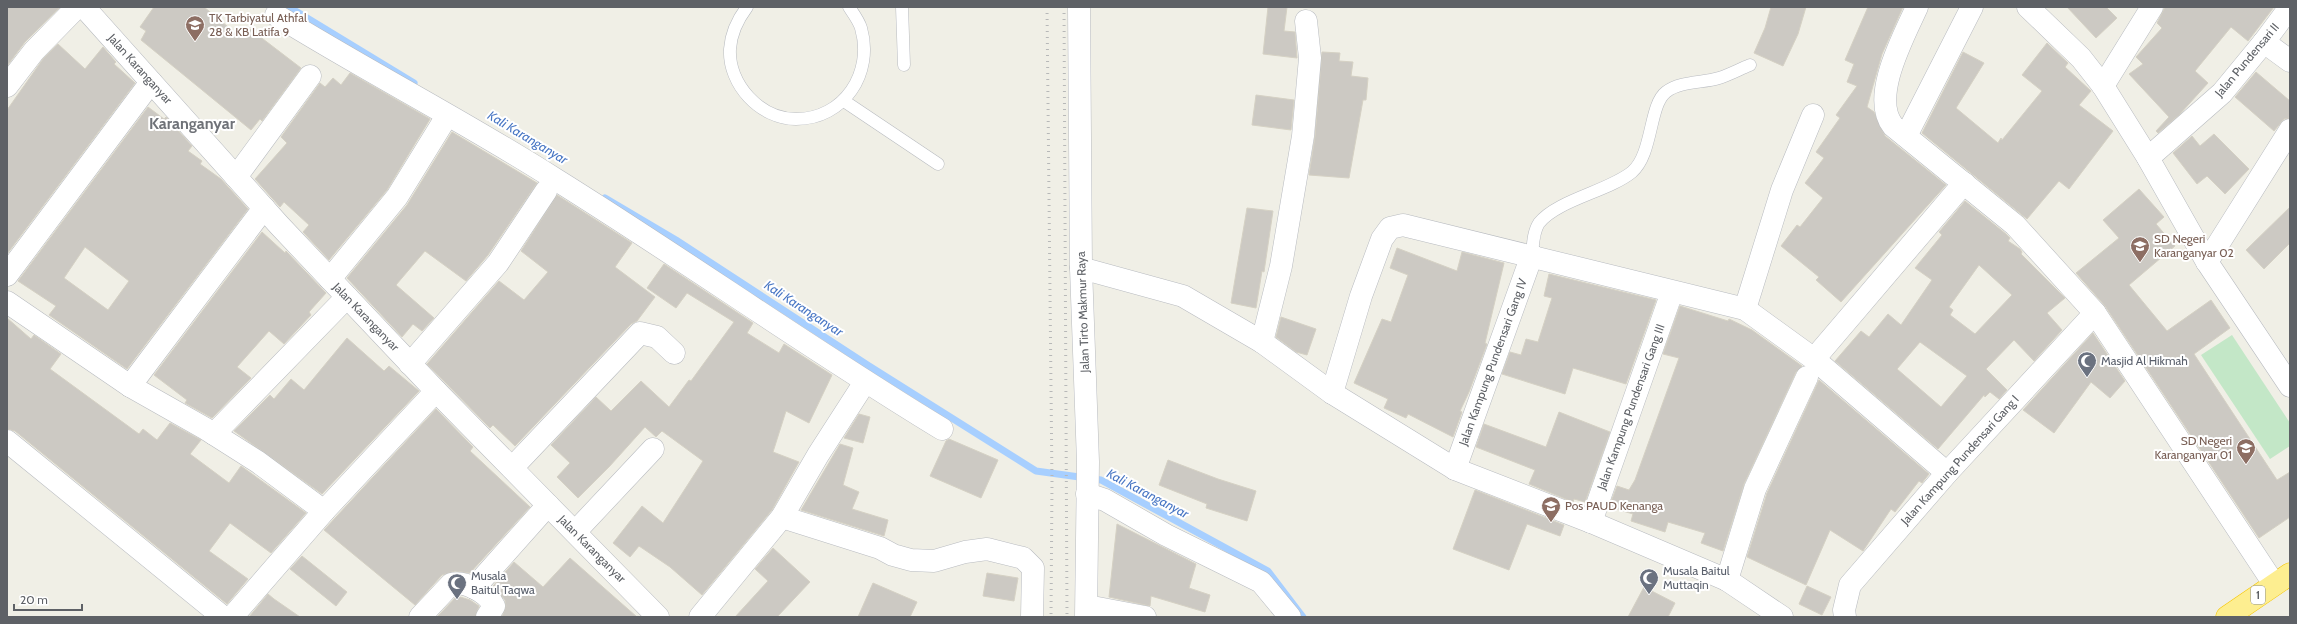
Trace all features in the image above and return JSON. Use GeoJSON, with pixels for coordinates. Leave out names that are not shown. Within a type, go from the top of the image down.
{"type":"FeatureCollection","features":[{"type":"Feature","properties":{"kind":"highway","name":"1"},"geometry":{"type":"LineString","coordinates":[[2227,617],[2282,579]]}},
{"type":"Feature","properties":{"kind":"street"},"geometry":{"type":"LineString","coordinates":[[7,86],[34,51],[77,7]]}},
{"type":"Feature","properties":{"kind":"street","name":"Jalan Karanganyar"},"geometry":{"type":"LineString","coordinates":[[84,7],[264,208],[330,279],[436,391],[658,617]]}},
{"type":"Feature","properties":{"kind":"street","name":"Jalan Tirto Makmur Raya"},"geometry":{"type":"LineString","coordinates":[[1079,7],[1081,268],[1088,462],[1086,611]]}},
{"type":"Feature","properties":{"kind":"street"},"geometry":{"type":"LineString","coordinates":[[1918,7],[1894,58],[1884,99],[1887,118],[1926,153],[2015,225],[2095,312],[2282,579]]}},
{"type":"Feature","properties":{"kind":"street"},"geometry":{"type":"LineString","coordinates":[[1906,136],[1972,7]]}},
{"type":"Feature","properties":{"kind":"street"},"geometry":{"type":"LineString","coordinates":[[2028,7],[2080,58],[2103,86],[2148,158],[2207,262],[2290,386]]}},
{"type":"Feature","properties":{"kind":"street"},"geometry":{"type":"LineString","coordinates":[[2103,86],[2152,7]]}},
{"type":"Feature","properties":{"kind":"street","name":"Jalan Pundensari II"},"geometry":{"type":"LineString","coordinates":[[2148,158],[2222,93],[2264,42],[2290,7]]}},
{"type":"Feature","properties":{"kind":"street"},"geometry":{"type":"LineString","coordinates":[[276,15],[330,49],[448,114],[555,179],[865,382],[942,429]]}},
{"type":"Feature","properties":{"kind":"street"},"geometry":{"type":"LineString","coordinates":[[1262,342],[1281,266],[1303,136],[1310,58],[1306,21]]}},
{"type":"Feature","properties":{"kind":"street"},"geometry":{"type":"LineString","coordinates":[[2264,42],[2290,61]]}},
{"type":"Feature","properties":{"kind":"street"},"geometry":{"type":"LineString","coordinates":[[236,177],[310,76]]}},
{"type":"Feature","properties":{"kind":"street"},"geometry":{"type":"LineString","coordinates":[[7,275],[151,82]]}},
{"type":"Feature","properties":{"kind":"street"},"geometry":{"type":"LineString","coordinates":[[1745,309],[1782,190],[1813,115]]}},
{"type":"Feature","properties":{"kind":"street"},"geometry":{"type":"LineString","coordinates":[[330,279],[397,197],[442,124]]}},
{"type":"Feature","properties":{"kind":"street"},"geometry":{"type":"LineString","coordinates":[[2207,262],[2290,130]]}},
{"type":"Feature","properties":{"kind":"street"},"geometry":{"type":"LineString","coordinates":[[1728,580],[1755,489],[1810,368],[1964,184]]}},
{"type":"Feature","properties":{"kind":"street"},"geometry":{"type":"LineString","coordinates":[[410,364],[498,263],[546,192]]}},
{"type":"Feature","properties":{"kind":"street"},"geometry":{"type":"LineString","coordinates":[[130,386],[264,208]]}},
{"type":"Feature","properties":{"kind":"street"},"geometry":{"type":"LineString","coordinates":[[1332,393],[1361,296],[1382,239],[1390,228],[1403,226],[1532,255],[1672,292],[1745,309],[1810,368],[1947,473]]}},
{"type":"Feature","properties":{"kind":"street","name":"Jalan Kampung Pundensari Gang IV"},"geometry":{"type":"LineString","coordinates":[[1455,469],[1532,255]]}},
{"type":"Feature","properties":{"kind":"street"},"geometry":{"type":"LineString","coordinates":[[1081,268],[1183,296],[1262,342],[1332,393],[1455,469],[1591,522],[1728,580],[1782,617]]}},
{"type":"Feature","properties":{"kind":"street","name":"Jalan Kampung Pundensari Gang III"},"geometry":{"type":"LineString","coordinates":[[1591,522],[1672,292]]}},
{"type":"Feature","properties":{"kind":"street"},"geometry":{"type":"LineString","coordinates":[[214,434],[347,297]]}},
{"type":"Feature","properties":{"kind":"street"},"geometry":{"type":"LineString","coordinates":[[7,302],[130,386],[214,434],[258,462],[324,511]]}},
{"type":"Feature","properties":{"kind":"street","name":"Jalan Kampung Pundensari Gang I"},"geometry":{"type":"LineString","coordinates":[[1845,617],[1844,610],[1850,584],[1947,473],[2095,312]]}},
{"type":"Feature","properties":{"kind":"street"},"geometry":{"type":"LineString","coordinates":[[512,468],[640,333],[656,337],[674,353]]}},
{"type":"Feature","properties":{"kind":"street"},"geometry":{"type":"LineString","coordinates":[[700,617],[782,516],[865,382]]}},
{"type":"Feature","properties":{"kind":"street"},"geometry":{"type":"LineString","coordinates":[[232,617],[324,511],[436,391]]}},
{"type":"Feature","properties":{"kind":"street"},"geometry":{"type":"LineString","coordinates":[[7,441],[223,617]]}},
{"type":"Feature","properties":{"kind":"street"},"geometry":{"type":"LineString","coordinates":[[575,532],[652,450]]}},
{"type":"Feature","properties":{"kind":"street"},"geometry":{"type":"LineString","coordinates":[[1087,491],[1166,535],[1261,582],[1290,617]]}},
{"type":"Feature","properties":{"kind":"street"},"geometry":{"type":"LineString","coordinates":[[474,588],[548,505]]}},
{"type":"Feature","properties":{"kind":"street"},"geometry":{"type":"LineString","coordinates":[[782,516],[880,548],[892,555],[911,560],[934,561],[965,552],[987,549],[1023,558],[1033,568],[1032,617]]}},
{"type":"Feature","properties":{"kind":"street"},"geometry":{"type":"LineString","coordinates":[[420,617],[451,584],[458,582],[474,588],[492,601],[494,606],[488,617]]}},
{"type":"Feature","properties":{"kind":"street"},"geometry":{"type":"LineString","coordinates":[[1086,611],[1145,617]]}},
{"type":"Feature","properties":{"kind":"lane"},"geometry":{"type":"LineString","coordinates":[[747,7],[736,23],[730,49],[734,75],[748,98],[770,113],[795,119],[821,115],[844,101],[859,79],[865,53],[861,27],[849,7]]}},
{"type":"Feature","properties":{"kind":"lane"},"geometry":{"type":"LineString","coordinates":[[902,7],[904,65]]}},
{"type":"Feature","properties":{"kind":"lane"},"geometry":{"type":"LineString","coordinates":[[1532,255],[1539,224],[1546,216],[1615,182],[1632,171],[1640,161],[1658,106],[1665,93],[1673,88],[1718,78],[1750,65]]}},
{"type":"Feature","properties":{"kind":"lane"},"geometry":{"type":"LineString","coordinates":[[844,101],[938,164]]}},
{"type":"Feature","properties":{"kind":"green space"},"geometry":{"type":"Polygon","coordinates":[[[2232,335],[2290,423],[2290,446],[2270,459],[2201,355],[2232,335]]]}},
{"type":"Feature","properties":{"kind":"building"},"geometry":{"type":"Polygon","coordinates":[[[7,7],[60,7],[25,42],[7,66],[7,7]]]}},
{"type":"Feature","properties":{"kind":"building"},"geometry":{"type":"Polygon","coordinates":[[[154,7],[204,7],[239,36],[246,26],[301,68],[262,121],[260,119],[251,130],[141,40],[146,31],[140,27],[154,7]]]}},
{"type":"Feature","properties":{"kind":"building"},"geometry":{"type":"Polygon","coordinates":[[[1268,7],[1287,7],[1284,31],[1295,32],[1297,58],[1263,54],[1268,7]]]}},
{"type":"Feature","properties":{"kind":"building"},"geometry":{"type":"Polygon","coordinates":[[[1771,7],[1806,7],[1798,34],[1783,66],[1754,53],[1765,28],[1771,7]]]}},
{"type":"Feature","properties":{"kind":"building"},"geometry":{"type":"Polygon","coordinates":[[[1868,7],[1903,7],[1882,54],[1867,107],[1874,112],[1885,136],[1946,185],[1841,302],[1816,280],[1819,277],[1781,246],[1797,225],[1800,227],[1823,198],[1805,183],[1824,158],[1816,152],[1840,118],[1836,115],[1857,86],[1847,82],[1854,64],[1845,60],[1868,7]]]}},
{"type":"Feature","properties":{"kind":"building"},"geometry":{"type":"Polygon","coordinates":[[[2067,7],[2106,7],[2117,18],[2096,38],[2067,7]]]}},
{"type":"Feature","properties":{"kind":"building"},"geometry":{"type":"Polygon","coordinates":[[[2165,7],[2274,7],[2248,41],[2231,27],[2195,71],[2208,83],[2179,115],[2158,133],[2156,131],[2169,117],[2129,74],[2143,64],[2136,57],[2162,28],[2157,23],[2165,7]]]}},
{"type":"Feature","properties":{"kind":"building"},"geometry":{"type":"Polygon","coordinates":[[[2047,43],[2068,63],[2065,67],[2091,91],[2079,105],[2113,131],[2069,189],[2059,181],[2027,219],[1922,133],[1963,52],[1984,63],[1956,108],[1998,143],[2042,91],[2022,75],[2047,43]]]}},
{"type":"Feature","properties":{"kind":"building"},"geometry":{"type":"Polygon","coordinates":[[[58,44],[85,69],[103,47],[116,62],[114,64],[135,83],[7,254],[7,110],[43,59],[58,44]]]}},
{"type":"Feature","properties":{"kind":"building"},"geometry":{"type":"Polygon","coordinates":[[[1322,52],[1340,53],[1339,61],[1353,62],[1351,76],[1368,78],[1366,100],[1363,100],[1349,178],[1309,175],[1315,137],[1322,52]]]}},
{"type":"Feature","properties":{"kind":"building"},"geometry":{"type":"Polygon","coordinates":[[[2256,72],[2290,101],[2290,118],[2284,119],[2274,131],[2235,97],[2256,72]]]}},
{"type":"Feature","properties":{"kind":"building"},"geometry":{"type":"Polygon","coordinates":[[[350,73],[430,119],[387,190],[329,260],[303,232],[309,225],[284,202],[280,207],[255,179],[287,143],[281,137],[320,83],[325,87],[333,78],[341,85],[350,73]]]}},
{"type":"Feature","properties":{"kind":"building"},"geometry":{"type":"Polygon","coordinates":[[[1256,95],[1294,100],[1291,130],[1252,125],[1256,95]]]}},
{"type":"Feature","properties":{"kind":"building"},"geometry":{"type":"Polygon","coordinates":[[[148,107],[164,119],[166,117],[192,146],[188,151],[202,161],[200,164],[221,179],[248,209],[127,369],[49,315],[56,306],[18,281],[148,107]],[[85,247],[64,278],[108,310],[129,281],[85,247]]]}},
{"type":"Feature","properties":{"kind":"building"},"geometry":{"type":"Polygon","coordinates":[[[452,132],[537,183],[488,255],[466,281],[425,251],[396,285],[434,318],[422,331],[413,324],[402,337],[347,278],[407,205],[452,132]]]}},
{"type":"Feature","properties":{"kind":"building"},"geometry":{"type":"Polygon","coordinates":[[[2214,134],[2249,169],[2225,194],[2207,176],[2197,184],[2173,153],[2192,136],[2200,146],[2214,134]]]}},
{"type":"Feature","properties":{"kind":"building"},"geometry":{"type":"Polygon","coordinates":[[[2139,189],[2164,217],[2156,224],[2175,246],[2129,285],[2167,331],[2211,300],[2230,328],[2194,354],[2277,480],[2290,472],[2290,517],[2259,538],[2105,306],[2076,273],[2119,238],[2103,220],[2139,189]]]}},
{"type":"Feature","properties":{"kind":"building"},"geometry":{"type":"Polygon","coordinates":[[[557,195],[632,243],[615,267],[655,297],[637,321],[631,324],[515,446],[493,425],[490,428],[427,364],[499,281],[524,300],[548,272],[521,251],[557,195]]]}},
{"type":"Feature","properties":{"kind":"building"},"geometry":{"type":"Polygon","coordinates":[[[1965,201],[2006,234],[2010,238],[2008,241],[2020,249],[2022,252],[2021,254],[2065,298],[2047,313],[2062,330],[2034,361],[2014,340],[1986,369],[2007,390],[1999,399],[1990,392],[1985,397],[1984,395],[1938,449],[1835,361],[1861,331],[1869,337],[1888,314],[1901,325],[1932,280],[1915,268],[1942,235],[1939,232],[1965,201]],[[1979,265],[1949,307],[1953,310],[1950,315],[1975,334],[2012,295],[1979,265]],[[1920,342],[1897,369],[1941,407],[1967,376],[1920,342]]]}},
{"type":"Feature","properties":{"kind":"building"},"geometry":{"type":"Polygon","coordinates":[[[2290,207],[2290,243],[2264,269],[2246,250],[2290,207]]]}},
{"type":"Feature","properties":{"kind":"building"},"geometry":{"type":"Polygon","coordinates":[[[1247,208],[1273,211],[1264,272],[1262,271],[1256,308],[1231,303],[1247,208]]]}},
{"type":"Feature","properties":{"kind":"building"},"geometry":{"type":"Polygon","coordinates":[[[262,232],[285,253],[286,251],[326,293],[309,312],[311,315],[284,344],[269,331],[237,367],[251,378],[212,418],[185,403],[187,400],[154,375],[262,232]]]}},
{"type":"Feature","properties":{"kind":"building"},"geometry":{"type":"Polygon","coordinates":[[[1397,248],[1457,271],[1462,252],[1504,263],[1485,343],[1487,344],[1469,392],[1460,411],[1462,412],[1453,437],[1408,414],[1406,418],[1384,408],[1388,399],[1354,383],[1382,319],[1391,322],[1408,275],[1390,268],[1397,248]]]}},
{"type":"Feature","properties":{"kind":"building"},"geometry":{"type":"Polygon","coordinates":[[[664,264],[753,323],[747,333],[779,353],[784,344],[832,375],[809,423],[786,411],[773,452],[799,462],[772,510],[702,595],[670,567],[639,546],[630,557],[613,543],[642,506],[663,523],[703,461],[662,431],[656,437],[645,427],[609,467],[578,498],[557,477],[570,463],[551,445],[596,397],[611,411],[641,381],[669,407],[689,380],[691,381],[734,322],[687,293],[676,308],[647,288],[664,264]]]}},
{"type":"Feature","properties":{"kind":"building"},"geometry":{"type":"Polygon","coordinates":[[[1549,274],[1656,300],[1626,384],[1573,368],[1565,394],[1502,374],[1510,352],[1521,355],[1526,339],[1538,342],[1552,298],[1544,296],[1549,274]]]}},
{"type":"Feature","properties":{"kind":"building"},"geometry":{"type":"Polygon","coordinates":[[[1680,306],[1728,321],[1729,319],[1752,330],[1802,366],[1796,372],[1744,484],[1723,551],[1701,543],[1705,533],[1668,522],[1665,532],[1631,521],[1633,514],[1609,507],[1617,486],[1629,490],[1635,480],[1679,358],[1663,354],[1680,306]]]}},
{"type":"Feature","properties":{"kind":"building"},"geometry":{"type":"Polygon","coordinates":[[[1281,317],[1316,329],[1307,355],[1296,352],[1276,337],[1281,317]]]}},
{"type":"Feature","properties":{"kind":"building"},"geometry":{"type":"Polygon","coordinates":[[[7,318],[31,339],[34,335],[61,354],[50,369],[139,434],[143,429],[157,440],[170,423],[201,440],[190,454],[229,483],[241,466],[306,513],[271,553],[230,523],[209,551],[248,579],[227,604],[15,431],[7,429],[7,318]]]}},
{"type":"Feature","properties":{"kind":"building","name":"Masjid Al Hikmah"},"geometry":{"type":"Polygon","coordinates":[[[2093,333],[2125,381],[2110,398],[2091,382],[2054,433],[2023,410],[2093,333]]]}},
{"type":"Feature","properties":{"kind":"building"},"geometry":{"type":"Polygon","coordinates":[[[347,338],[384,371],[389,366],[419,391],[322,494],[234,431],[270,395],[274,399],[291,379],[304,390],[347,338]]]}},
{"type":"Feature","properties":{"kind":"building"},"geometry":{"type":"Polygon","coordinates":[[[1819,380],[1929,474],[1922,483],[1919,481],[1895,512],[1891,509],[1863,551],[1830,530],[1806,585],[1747,557],[1767,493],[1819,380]]]}},
{"type":"Feature","properties":{"kind":"building"},"geometry":{"type":"Polygon","coordinates":[[[436,409],[473,447],[470,451],[530,507],[470,573],[455,571],[442,575],[415,605],[324,530],[436,409]]]}},
{"type":"Feature","properties":{"kind":"building"},"geometry":{"type":"Polygon","coordinates":[[[1559,412],[1610,432],[1585,502],[1574,499],[1573,502],[1529,484],[1535,470],[1476,447],[1484,424],[1546,447],[1559,412]]]}},
{"type":"Feature","properties":{"kind":"building"},"geometry":{"type":"Polygon","coordinates":[[[859,414],[870,417],[863,443],[844,438],[859,414]]]}},
{"type":"Feature","properties":{"kind":"building"},"geometry":{"type":"Polygon","coordinates":[[[949,439],[998,460],[981,498],[930,476],[946,441],[949,439]]]}},
{"type":"Feature","properties":{"kind":"building"},"geometry":{"type":"Polygon","coordinates":[[[840,444],[853,448],[843,485],[859,492],[852,509],[888,520],[884,536],[801,510],[840,444]]]}},
{"type":"Feature","properties":{"kind":"building"},"geometry":{"type":"Polygon","coordinates":[[[1168,460],[1218,479],[1256,491],[1247,521],[1206,508],[1207,504],[1159,485],[1168,460]]]}},
{"type":"Feature","properties":{"kind":"building"},"geometry":{"type":"Polygon","coordinates":[[[1475,490],[1564,525],[1560,536],[1527,524],[1509,570],[1453,549],[1475,490]]]}},
{"type":"Feature","properties":{"kind":"building"},"geometry":{"type":"Polygon","coordinates":[[[1117,524],[1196,564],[1189,588],[1210,595],[1205,612],[1151,596],[1150,606],[1109,597],[1117,524]]]}},
{"type":"Feature","properties":{"kind":"building"},"geometry":{"type":"Polygon","coordinates":[[[773,548],[810,582],[777,617],[735,617],[768,581],[755,569],[773,548]]]}},
{"type":"Feature","properties":{"kind":"building"},"geometry":{"type":"Polygon","coordinates":[[[302,556],[347,592],[336,606],[290,569],[302,556]]]}},
{"type":"Feature","properties":{"kind":"building"},"geometry":{"type":"Polygon","coordinates":[[[570,558],[637,617],[502,617],[506,606],[505,600],[493,586],[514,562],[543,587],[570,558]]]}},
{"type":"Feature","properties":{"kind":"building"},"geometry":{"type":"Polygon","coordinates":[[[987,573],[1018,578],[1014,601],[983,596],[987,573]]]}},
{"type":"Feature","properties":{"kind":"building"},"geometry":{"type":"Polygon","coordinates":[[[873,583],[917,602],[910,617],[858,617],[873,583]]]}},
{"type":"Feature","properties":{"kind":"building"},"geometry":{"type":"Polygon","coordinates":[[[1807,586],[1831,597],[1822,615],[1799,604],[1807,586]]]}},
{"type":"Feature","properties":{"kind":"building","name":"Musala Baitul Muttaqin"},"geometry":{"type":"Polygon","coordinates":[[[1644,587],[1675,603],[1668,617],[1628,617],[1644,587]]]}},
{"type":"Feature","properties":{"kind":"building"},"geometry":{"type":"Polygon","coordinates":[[[268,594],[274,599],[300,617],[249,617],[268,594]]]}},
{"type":"Feature","properties":{"kind":"building","name":"Musala Baitul Taqwa"},"geometry":{"type":"Polygon","coordinates":[[[457,596],[470,600],[479,606],[475,617],[437,617],[457,596]]]}},
{"type":"Feature","properties":{"kind":"waterway","name":"Kali Karanganyar"},"geometry":{"type":"LineString","coordinates":[[289,7],[414,83]]}},
{"type":"Feature","properties":{"kind":"waterway","name":"Kali Karanganyar"},"geometry":{"type":"LineString","coordinates":[[605,198],[676,240],[869,366],[1036,471],[1101,480],[1268,571],[1303,617]]}},
{"type":"Feature","properties":{"kind":"railway"},"geometry":{"type":"LineString","coordinates":[[1047,7],[1052,482],[1051,617]]}},
{"type":"Feature","properties":{"kind":"railway"},"geometry":{"type":"LineString","coordinates":[[1064,7],[1067,617]]}},
{"type":"Feature","properties":{"kind":"place","name":"TK Tarbiyatul Athfal 28 & KB Latifa 9"},"geometry":{"type":"Point","coordinates":[195,42]}},
{"type":"Feature","properties":{"kind":"place","name":"SD Negeri Karanganyar 02"},"geometry":{"type":"Point","coordinates":[2140,263]}},
{"type":"Feature","properties":{"kind":"place","name":"Masjid Al Hikmah"},"geometry":{"type":"Point","coordinates":[2087,378]}},
{"type":"Feature","properties":{"kind":"place","name":"SD Negeri Karanganyar 01"},"geometry":{"type":"Point","coordinates":[2246,465]}},
{"type":"Feature","properties":{"kind":"place","name":"Pos PAUD Kenanga"},"geometry":{"type":"Point","coordinates":[1551,523]}},
{"type":"Feature","properties":{"kind":"place","name":"Musala Baitul Muttaqin"},"geometry":{"type":"Point","coordinates":[1649,595]}},
{"type":"Feature","properties":{"kind":"place","name":"Musala Baitul Taqwa"},"geometry":{"type":"Point","coordinates":[457,600]}},
{"type":"Feature","properties":{"kind":"district","name":"Karanganyar"},"geometry":{"type":"Point","coordinates":[192,123]}}]}
